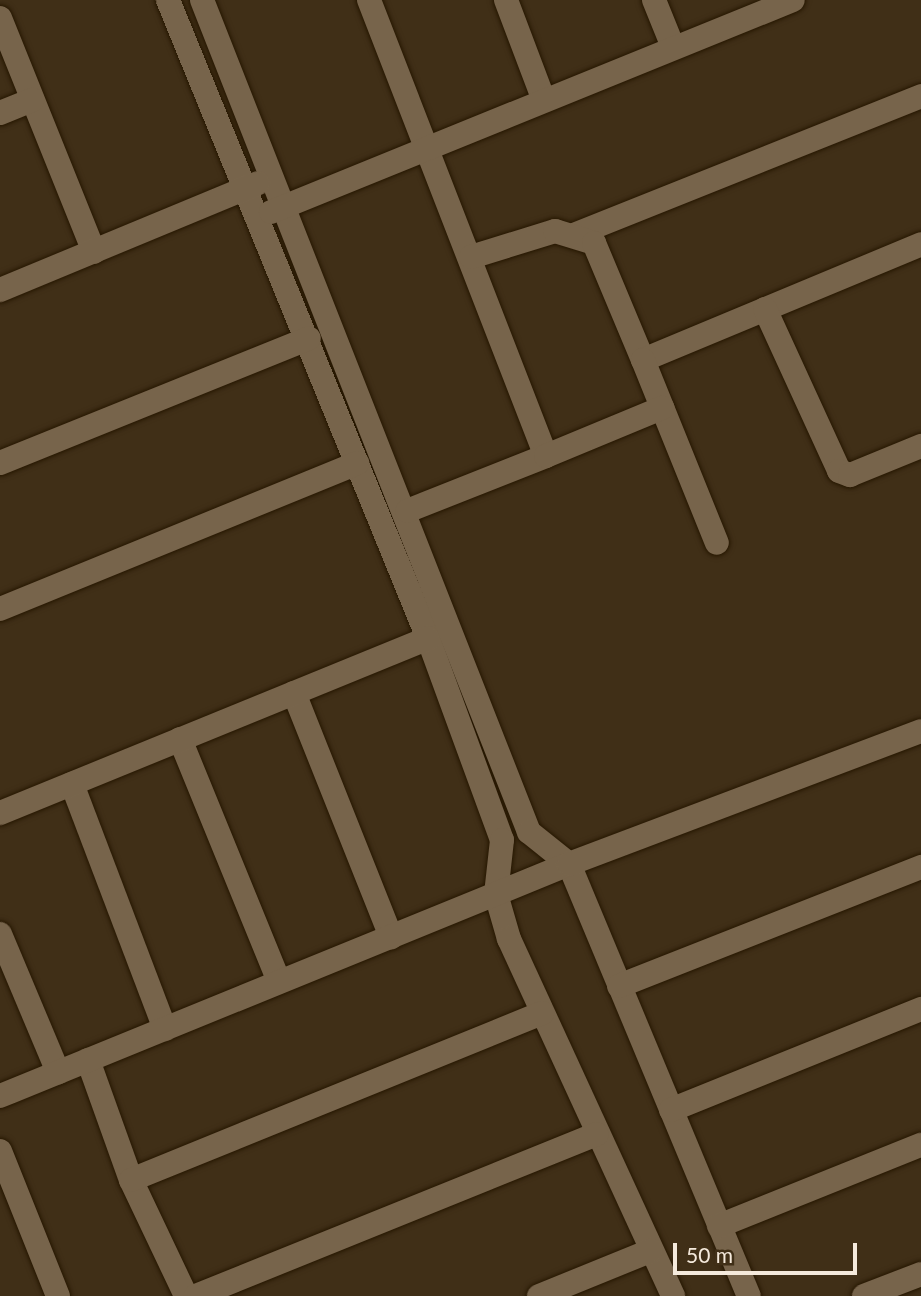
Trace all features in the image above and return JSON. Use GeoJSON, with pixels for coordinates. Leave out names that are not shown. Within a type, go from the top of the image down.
{"type":"FeatureCollection","features":[{"type":"Feature","properties":{"kind":"street"},"geometry":{"type":"LineString","coordinates":[[169,0],[257,218],[309,338],[428,638],[502,839],[496,894],[542,1013],[673,1296]]}},
{"type":"Feature","properties":{"kind":"street"},"geometry":{"type":"LineString","coordinates":[[202,0],[275,176],[407,511],[529,832],[569,864],[748,1296]]}},
{"type":"Feature","properties":{"kind":"street"},"geometry":{"type":"LineString","coordinates":[[369,0],[546,456]]}},
{"type":"Feature","properties":{"kind":"street"},"geometry":{"type":"LineString","coordinates":[[506,0],[543,98]]}},
{"type":"Feature","properties":{"kind":"street"},"geometry":{"type":"LineString","coordinates":[[654,0],[673,47]]}},
{"type":"Feature","properties":{"kind":"street"},"geometry":{"type":"LineString","coordinates":[[257,218],[543,98],[793,0]]}},
{"type":"Feature","properties":{"kind":"street"},"geometry":{"type":"LineString","coordinates":[[0,18],[94,252]]}},
{"type":"Feature","properties":{"kind":"street"},"geometry":{"type":"LineString","coordinates":[[471,257],[529,236],[574,235],[921,96]]}},
{"type":"Feature","properties":{"kind":"street"},"geometry":{"type":"LineString","coordinates":[[0,113],[33,100]]}},
{"type":"Feature","properties":{"kind":"street"},"geometry":{"type":"LineString","coordinates":[[0,290],[275,176]]}},
{"type":"Feature","properties":{"kind":"street"},"geometry":{"type":"LineString","coordinates":[[574,235],[594,243],[606,261],[717,543]]}},
{"type":"Feature","properties":{"kind":"street"},"geometry":{"type":"LineString","coordinates":[[643,360],[921,244]]}},
{"type":"Feature","properties":{"kind":"street"},"geometry":{"type":"LineString","coordinates":[[765,309],[839,471],[850,475],[921,446]]}},
{"type":"Feature","properties":{"kind":"street"},"geometry":{"type":"LineString","coordinates":[[0,463],[309,338]]}},
{"type":"Feature","properties":{"kind":"street"},"geometry":{"type":"LineString","coordinates":[[407,511],[662,408]]}},
{"type":"Feature","properties":{"kind":"street"},"geometry":{"type":"LineString","coordinates":[[0,609],[357,463]]}},
{"type":"Feature","properties":{"kind":"street"},"geometry":{"type":"LineString","coordinates":[[0,813],[428,638]]}},
{"type":"Feature","properties":{"kind":"street"},"geometry":{"type":"LineString","coordinates":[[294,693],[391,937]]}},
{"type":"Feature","properties":{"kind":"street"},"geometry":{"type":"LineString","coordinates":[[0,1096],[569,864],[921,732]]}},
{"type":"Feature","properties":{"kind":"street"},"geometry":{"type":"LineString","coordinates":[[180,739],[279,982]]}},
{"type":"Feature","properties":{"kind":"street"},"geometry":{"type":"LineString","coordinates":[[72,783],[165,1029]]}},
{"type":"Feature","properties":{"kind":"street"},"geometry":{"type":"LineString","coordinates":[[619,986],[921,867]]}},
{"type":"Feature","properties":{"kind":"street"},"geometry":{"type":"LineString","coordinates":[[3,951],[58,1072]]}},
{"type":"Feature","properties":{"kind":"street"},"geometry":{"type":"LineString","coordinates":[[671,1110],[921,1009]]}},
{"type":"Feature","properties":{"kind":"street"},"geometry":{"type":"LineString","coordinates":[[131,1180],[542,1013]]}},
{"type":"Feature","properties":{"kind":"street"},"geometry":{"type":"LineString","coordinates":[[88,1060],[131,1180],[186,1296]]}},
{"type":"Feature","properties":{"kind":"street"},"geometry":{"type":"LineString","coordinates":[[196,1296],[596,1134]]}},
{"type":"Feature","properties":{"kind":"street"},"geometry":{"type":"LineString","coordinates":[[719,1226],[921,1145]]}},
{"type":"Feature","properties":{"kind":"street"},"geometry":{"type":"LineString","coordinates":[[0,1151],[58,1296]]}},
{"type":"Feature","properties":{"kind":"street"},"geometry":{"type":"LineString","coordinates":[[539,1296],[650,1251]]}},
{"type":"Feature","properties":{"kind":"street"},"geometry":{"type":"LineString","coordinates":[[864,1296],[921,1274]]}}]}
